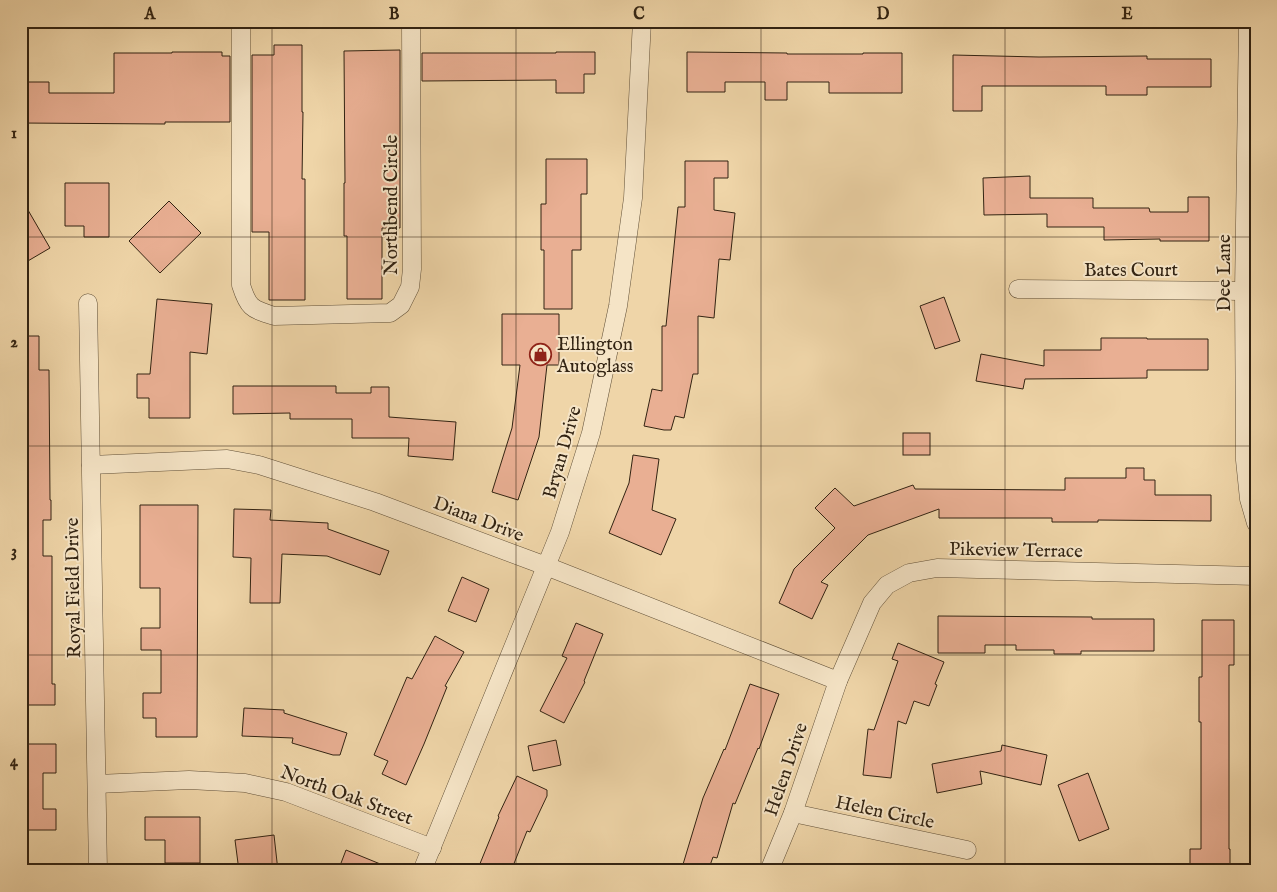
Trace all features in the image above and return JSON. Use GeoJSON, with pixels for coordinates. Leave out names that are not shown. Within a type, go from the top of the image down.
{"type":"FeatureCollection","features":[{"type":"Feature","properties":{"kind":"street","name":"Northbend Circle"},"geometry":{"type":"LineString","coordinates":[[241,21],[241,284],[246,301],[257,311],[274,316],[390,312],[401,305],[410,287],[412,269],[411,21]]}},
{"type":"Feature","properties":{"kind":"street","name":"Bryan Drive"},"geometry":{"type":"LineString","coordinates":[[422,871],[560,532],[591,433],[618,306],[633,198],[642,21]]}},
{"type":"Feature","properties":{"kind":"street","name":"Dee Lane"},"geometry":{"type":"LineString","coordinates":[[1248,21],[1244,291],[1244,460],[1249,499],[1256,523]]}},
{"type":"Feature","properties":{"kind":"street","name":"Bates Court"},"geometry":{"type":"LineString","coordinates":[[1018,290],[1244,291]]}},
{"type":"Feature","properties":{"kind":"street","name":"Royal Field Drive"},"geometry":{"type":"LineString","coordinates":[[88,304],[98,871]]}},
{"type":"Feature","properties":{"kind":"street","name":"Diana Drive"},"geometry":{"type":"LineString","coordinates":[[91,465],[227,460],[259,465],[375,502],[546,566],[838,681]]}},
{"type":"Feature","properties":{"kind":"street","name":"Pikeview Terrace"},"geometry":{"type":"LineString","coordinates":[[838,681],[872,604],[888,585],[908,573],[936,568],[1256,576]]}},
{"type":"Feature","properties":{"kind":"street","name":"Helen Drive"},"geometry":{"type":"LineString","coordinates":[[769,871],[793,813],[838,681]]}},
{"type":"Feature","properties":{"kind":"street","name":"North Oak Street"},"geometry":{"type":"LineString","coordinates":[[97,784],[188,780],[244,783],[286,792],[432,848]]}},
{"type":"Feature","properties":{"kind":"street","name":"Helen Circle"},"geometry":{"type":"LineString","coordinates":[[793,813],[967,850]]}},
{"type":"Feature","properties":{"kind":"building"},"geometry":{"type":"Polygon","coordinates":[[[274,45],[302,45],[302,179],[305,179],[305,300],[269,300],[269,232],[252,232],[252,55],[274,55],[274,45]]]}},
{"type":"Feature","properties":{"kind":"building"},"geometry":{"type":"Polygon","coordinates":[[[400,50],[400,228],[382,228],[382,299],[347,299],[347,236],[344,236],[344,51],[400,50]]]}},
{"type":"Feature","properties":{"kind":"building"},"geometry":{"type":"Polygon","coordinates":[[[222,52],[222,56],[230,56],[230,122],[165,122],[165,124],[21,123],[21,82],[49,82],[49,93],[114,93],[114,53],[222,52]]]}},
{"type":"Feature","properties":{"kind":"building"},"geometry":{"type":"Polygon","coordinates":[[[595,52],[595,74],[584,74],[584,93],[556,93],[556,80],[422,81],[422,53],[595,52]]]}},
{"type":"Feature","properties":{"kind":"building"},"geometry":{"type":"Polygon","coordinates":[[[687,52],[787,54],[902,53],[902,93],[829,93],[829,82],[787,82],[787,100],[765,100],[765,82],[725,82],[725,92],[687,92],[687,52]]]}},
{"type":"Feature","properties":{"kind":"building"},"geometry":{"type":"Polygon","coordinates":[[[953,55],[1039,57],[1147,56],[1147,59],[1211,59],[1211,87],[1147,87],[1147,95],[1106,95],[1106,86],[982,86],[982,111],[953,111],[953,55]]]}},
{"type":"Feature","properties":{"kind":"building"},"geometry":{"type":"Polygon","coordinates":[[[546,159],[587,159],[587,194],[581,194],[581,250],[572,250],[572,309],[544,309],[544,250],[541,250],[541,204],[546,204],[546,159]]]}},
{"type":"Feature","properties":{"kind":"building"},"geometry":{"type":"Polygon","coordinates":[[[685,161],[728,161],[728,178],[714,178],[714,210],[735,213],[730,260],[719,259],[714,318],[698,316],[698,374],[693,374],[684,418],[675,416],[671,430],[664,430],[644,426],[652,389],[662,391],[662,326],[666,326],[678,207],[685,207],[685,161]]]}},
{"type":"Feature","properties":{"kind":"building"},"geometry":{"type":"Polygon","coordinates":[[[1030,176],[1030,198],[1093,198],[1093,208],[1149,208],[1150,212],[1188,212],[1188,197],[1209,197],[1209,241],[1160,241],[1160,239],[1104,240],[1104,227],[1047,227],[1047,214],[984,215],[983,178],[1030,176]]]}},
{"type":"Feature","properties":{"kind":"building"},"geometry":{"type":"Polygon","coordinates":[[[65,183],[109,183],[109,237],[84,237],[84,226],[65,226],[65,183]]]}},
{"type":"Feature","properties":{"kind":"building"},"geometry":{"type":"Polygon","coordinates":[[[21,198],[50,248],[21,265],[21,198]]]}},
{"type":"Feature","properties":{"kind":"building"},"geometry":{"type":"Polygon","coordinates":[[[169,201],[201,233],[160,273],[129,241],[169,201]]]}},
{"type":"Feature","properties":{"kind":"building"},"geometry":{"type":"Polygon","coordinates":[[[944,297],[960,341],[935,349],[920,306],[944,297]]]}},
{"type":"Feature","properties":{"kind":"building"},"geometry":{"type":"Polygon","coordinates":[[[157,299],[212,304],[207,354],[190,352],[190,418],[149,418],[149,398],[137,398],[137,374],[150,374],[157,299]]]}},
{"type":"Feature","properties":{"kind":"building"},"geometry":{"type":"Polygon","coordinates":[[[502,314],[559,314],[559,365],[547,365],[539,437],[518,500],[492,492],[512,428],[520,365],[502,365],[502,314]]]}},
{"type":"Feature","properties":{"kind":"building"},"geometry":{"type":"Polygon","coordinates":[[[21,336],[39,336],[39,370],[49,370],[51,520],[43,520],[43,556],[52,556],[52,684],[55,684],[55,705],[21,705],[21,336]]]}},
{"type":"Feature","properties":{"kind":"building"},"geometry":{"type":"Polygon","coordinates":[[[1101,338],[1208,339],[1208,370],[1147,370],[1147,378],[1025,379],[1023,389],[976,381],[981,354],[1044,366],[1044,350],[1101,350],[1101,338]]]}},
{"type":"Feature","properties":{"kind":"building"},"geometry":{"type":"Polygon","coordinates":[[[233,386],[336,386],[336,393],[371,393],[371,387],[389,387],[389,417],[456,422],[453,460],[408,456],[409,438],[352,438],[352,419],[290,419],[290,413],[233,414],[233,386]]]}},
{"type":"Feature","properties":{"kind":"building"},"geometry":{"type":"Polygon","coordinates":[[[903,433],[930,433],[930,455],[903,455],[903,433]]]}},
{"type":"Feature","properties":{"kind":"building"},"geometry":{"type":"Polygon","coordinates":[[[633,455],[659,459],[652,510],[676,519],[661,555],[609,533],[629,483],[633,455]]]}},
{"type":"Feature","properties":{"kind":"building"},"geometry":{"type":"Polygon","coordinates":[[[1126,468],[1144,468],[1144,480],[1155,480],[1155,495],[1211,495],[1211,521],[1098,520],[1098,522],[1052,522],[1052,518],[939,518],[939,509],[868,535],[821,582],[828,585],[812,619],[779,603],[794,569],[835,528],[815,508],[835,488],[854,506],[913,485],[915,489],[1065,490],[1065,478],[1126,478],[1126,468]]]}},
{"type":"Feature","properties":{"kind":"building"},"geometry":{"type":"Polygon","coordinates":[[[140,505],[198,505],[197,737],[156,737],[156,718],[143,718],[143,693],[161,693],[161,650],[141,650],[141,628],[160,628],[160,588],[140,588],[140,505]]]}},
{"type":"Feature","properties":{"kind":"building"},"geometry":{"type":"Polygon","coordinates":[[[234,509],[271,510],[270,520],[328,523],[328,529],[389,551],[380,575],[327,556],[282,554],[280,603],[250,603],[251,558],[233,557],[234,509]]]}},
{"type":"Feature","properties":{"kind":"building"},"geometry":{"type":"Polygon","coordinates":[[[462,577],[489,589],[476,622],[448,611],[462,577]]]}},
{"type":"Feature","properties":{"kind":"building"},"geometry":{"type":"Polygon","coordinates":[[[938,616],[1154,619],[1154,651],[1081,651],[1081,654],[1054,654],[1054,650],[1016,650],[1016,645],[985,645],[985,653],[938,653],[938,616]]]}},
{"type":"Feature","properties":{"kind":"building"},"geometry":{"type":"Polygon","coordinates":[[[1202,620],[1234,620],[1234,665],[1229,665],[1230,871],[1190,871],[1190,849],[1201,849],[1199,677],[1202,677],[1202,620]]]}},
{"type":"Feature","properties":{"kind":"building"},"geometry":{"type":"Polygon","coordinates":[[[576,623],[603,634],[585,682],[564,723],[540,711],[567,658],[562,656],[576,623]]]}},
{"type":"Feature","properties":{"kind":"building"},"geometry":{"type":"Polygon","coordinates":[[[435,636],[464,652],[445,686],[447,687],[406,785],[382,774],[388,761],[374,755],[407,677],[412,679],[435,636]]]}},
{"type":"Feature","properties":{"kind":"building"},"geometry":{"type":"Polygon","coordinates":[[[898,643],[944,662],[929,706],[914,701],[906,724],[898,721],[891,778],[863,775],[868,729],[874,730],[898,661],[892,659],[898,643]]]}},
{"type":"Feature","properties":{"kind":"building"},"geometry":{"type":"Polygon","coordinates":[[[750,684],[779,694],[759,749],[735,804],[733,803],[717,858],[713,857],[708,871],[681,871],[703,798],[725,750],[750,684]]]}},
{"type":"Feature","properties":{"kind":"building"},"geometry":{"type":"Polygon","coordinates":[[[244,708],[284,710],[284,713],[347,733],[340,755],[333,755],[292,743],[293,738],[242,736],[244,708]]]}},
{"type":"Feature","properties":{"kind":"building"},"geometry":{"type":"Polygon","coordinates":[[[556,740],[561,765],[533,771],[528,746],[556,740]]]}},
{"type":"Feature","properties":{"kind":"building"},"geometry":{"type":"Polygon","coordinates":[[[21,744],[56,744],[56,773],[43,773],[43,809],[56,809],[56,830],[21,830],[21,744]]]}},
{"type":"Feature","properties":{"kind":"building"},"geometry":{"type":"Polygon","coordinates":[[[1002,745],[1047,755],[1041,785],[980,771],[982,784],[937,793],[932,764],[1001,751],[1002,745]]]}},
{"type":"Feature","properties":{"kind":"building"},"geometry":{"type":"Polygon","coordinates":[[[1088,773],[1109,829],[1079,841],[1058,785],[1088,773]]]}},
{"type":"Feature","properties":{"kind":"building"},"geometry":{"type":"Polygon","coordinates":[[[517,776],[547,790],[547,796],[530,832],[527,831],[511,871],[477,871],[498,816],[517,776]]]}},
{"type":"Feature","properties":{"kind":"building"},"geometry":{"type":"Polygon","coordinates":[[[145,817],[200,817],[200,863],[165,863],[165,840],[145,840],[145,817]]]}},
{"type":"Feature","properties":{"kind":"building"},"geometry":{"type":"Polygon","coordinates":[[[274,835],[278,871],[239,871],[235,840],[274,835]]]}},
{"type":"Feature","properties":{"kind":"building"},"geometry":{"type":"Polygon","coordinates":[[[346,850],[395,870],[395,871],[338,871],[346,850]]]}},
{"type":"Feature","properties":{"kind":"place","name":"Ellington Autoglass"},"geometry":{"type":"Point","coordinates":[541,354]}}]}
